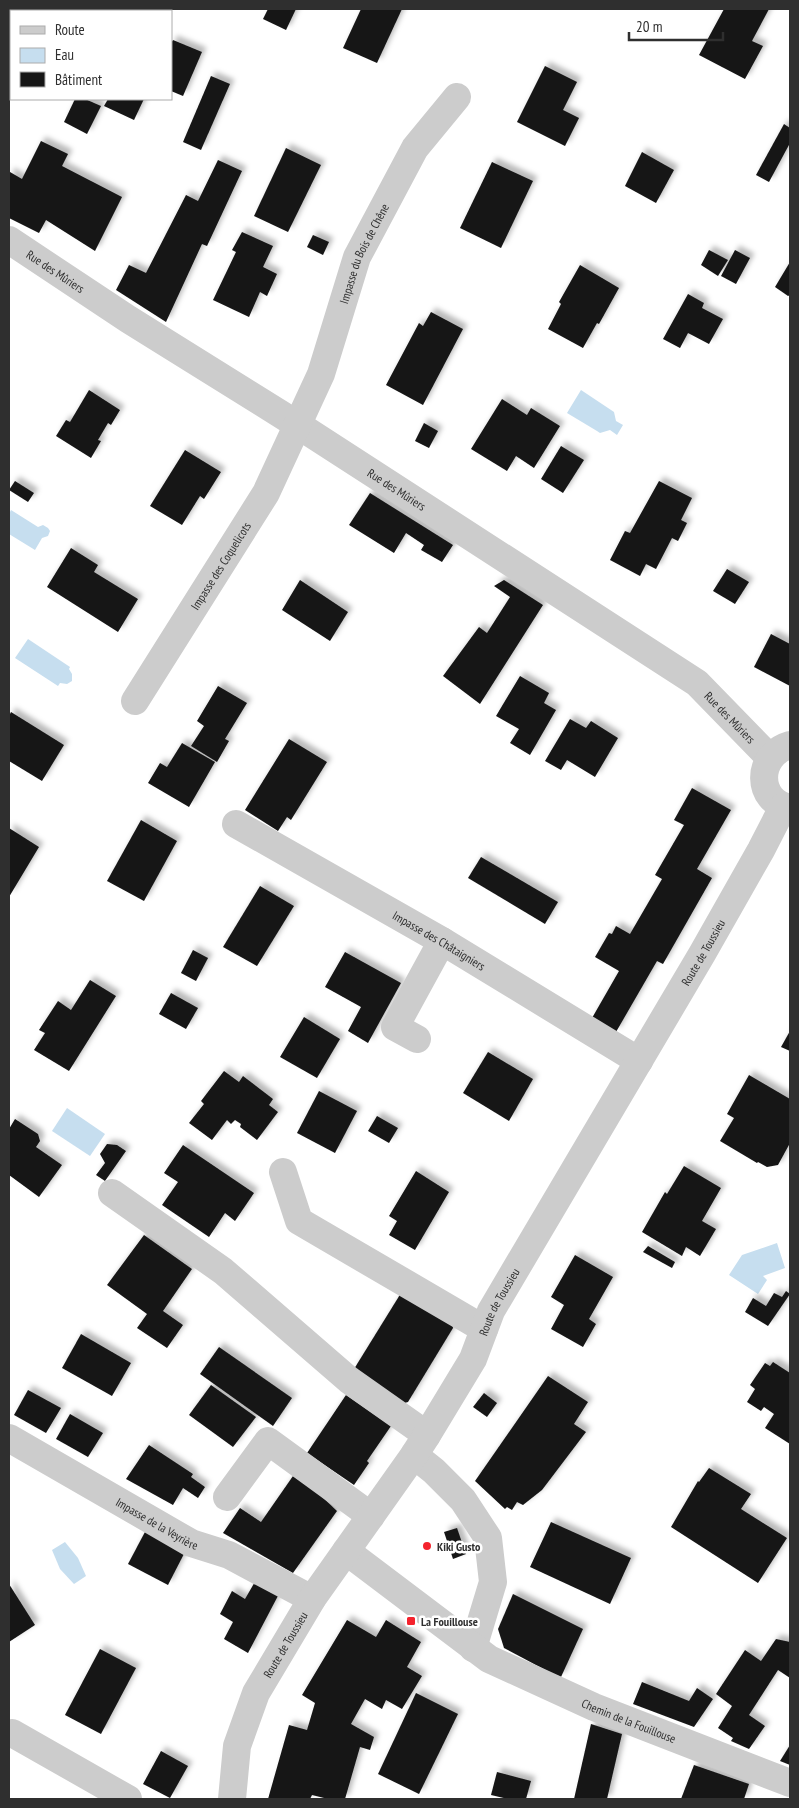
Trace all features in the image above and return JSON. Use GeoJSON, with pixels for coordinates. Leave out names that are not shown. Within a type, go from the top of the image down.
{"type":"FeatureCollection","features":[{"type":"Feature","properties":{"kind":"street","name":"Impasse du Bois de Chêne"},"geometry":{"type":"LineString","coordinates":[[298,425],[321,374],[357,257],[415,148],[457,98]]}},
{"type":"Feature","properties":{"kind":"street","name":"Rue des Mûriers"},"geometry":{"type":"LineString","coordinates":[[9,240],[128,319],[298,425],[697,683],[780,751]]}},
{"type":"Feature","properties":{"kind":"street","name":"Impasse des Coquelicots"},"geometry":{"type":"LineString","coordinates":[[135,701],[266,493],[298,425]]}},
{"type":"Feature","properties":{"kind":"street","name":"Route de Toussieu"},"geometry":{"type":"LineString","coordinates":[[232,1799],[237,1746],[256,1693],[312,1598],[421,1445],[473,1359],[491,1310],[787,807],[770,796],[764,784],[764,770],[780,751]]}},
{"type":"Feature","properties":{"kind":"street","name":"Impasse des Châtaigniers"},"geometry":{"type":"LineString","coordinates":[[236,824],[442,941],[639,1061]]}},
{"type":"Feature","properties":{"kind":"street"},"geometry":{"type":"LineString","coordinates":[[417,1039],[395,1027],[442,941]]}},
{"type":"Feature","properties":{"kind":"street"},"geometry":{"type":"LineString","coordinates":[[283,1172],[299,1220],[484,1329]]}},
{"type":"Feature","properties":{"kind":"street"},"geometry":{"type":"LineString","coordinates":[[112,1193],[224,1271],[421,1445],[434,1471],[463,1500],[488,1538],[493,1582],[474,1648]]}},
{"type":"Feature","properties":{"kind":"street","name":"Impasse de la Veyrière"},"geometry":{"type":"LineString","coordinates":[[9,1438],[191,1543],[229,1555],[312,1598]]}},
{"type":"Feature","properties":{"kind":"street"},"geometry":{"type":"LineString","coordinates":[[227,1497],[268,1441],[371,1516]]}},
{"type":"Feature","properties":{"kind":"street","name":"Chemin de la Fouillouse"},"geometry":{"type":"LineString","coordinates":[[346,1551],[489,1659],[594,1707],[790,1783]]}},
{"type":"Feature","properties":{"kind":"street"},"geometry":{"type":"LineString","coordinates":[[12,1733],[128,1799]]}},
{"type":"Feature","properties":{"kind":"water"},"geometry":{"type":"Polygon","coordinates":[[[581,390],[614,412],[616,421],[623,425],[617,435],[610,430],[600,433],[567,413],[581,390]]]}},
{"type":"Feature","properties":{"kind":"water"},"geometry":{"type":"Polygon","coordinates":[[[11,510],[38,527],[43,525],[50,531],[48,536],[42,538],[35,550],[9,534],[9,514],[11,510]]]}},
{"type":"Feature","properties":{"kind":"water"},"geometry":{"type":"Polygon","coordinates":[[[28,639],[70,667],[72,681],[67,684],[60,683],[58,686],[15,658],[28,639]]]}},
{"type":"Feature","properties":{"kind":"water"},"geometry":{"type":"Polygon","coordinates":[[[67,1108],[105,1134],[90,1156],[52,1131],[67,1108]]]}},
{"type":"Feature","properties":{"kind":"water"},"geometry":{"type":"Polygon","coordinates":[[[777,1243],[785,1268],[763,1276],[767,1280],[758,1294],[729,1275],[742,1255],[777,1243]]]}},
{"type":"Feature","properties":{"kind":"water"},"geometry":{"type":"Polygon","coordinates":[[[65,1542],[78,1558],[86,1576],[74,1584],[60,1569],[52,1550],[65,1542]]]}},
{"type":"Feature","properties":{"kind":"building"},"geometry":{"type":"Polygon","coordinates":[[[268,9],[296,9],[286,30],[263,19],[268,9]]]}},
{"type":"Feature","properties":{"kind":"building"},"geometry":{"type":"Polygon","coordinates":[[[361,9],[402,9],[377,63],[343,48],[361,9]]]}},
{"type":"Feature","properties":{"kind":"building"},"geometry":{"type":"Polygon","coordinates":[[[724,9],[769,9],[752,41],[763,46],[745,79],[699,55],[724,9]]]}},
{"type":"Feature","properties":{"kind":"building"},"geometry":{"type":"Polygon","coordinates":[[[173,40],[202,52],[183,96],[172,91],[173,40]]]}},
{"type":"Feature","properties":{"kind":"building"},"geometry":{"type":"Polygon","coordinates":[[[545,66],[577,82],[563,110],[579,118],[565,146],[517,122],[545,66]]]}},
{"type":"Feature","properties":{"kind":"building"},"geometry":{"type":"Polygon","coordinates":[[[211,76],[230,84],[201,150],[183,142],[211,76]]]}},
{"type":"Feature","properties":{"kind":"building"},"geometry":{"type":"Polygon","coordinates":[[[75,100],[87,100],[101,106],[87,134],[64,122],[75,100]]]}},
{"type":"Feature","properties":{"kind":"building"},"geometry":{"type":"Polygon","coordinates":[[[107,100],[144,100],[134,120],[104,106],[107,100]]]}},
{"type":"Feature","properties":{"kind":"building"},"geometry":{"type":"Polygon","coordinates":[[[784,124],[790,128],[790,143],[769,182],[756,175],[784,124]]]}},
{"type":"Feature","properties":{"kind":"building"},"geometry":{"type":"Polygon","coordinates":[[[41,141],[68,154],[62,166],[122,197],[95,251],[46,220],[39,233],[9,218],[10,172],[22,179],[41,141]]]}},
{"type":"Feature","properties":{"kind":"building"},"geometry":{"type":"Polygon","coordinates":[[[286,148],[321,165],[288,232],[254,216],[286,148]]]}},
{"type":"Feature","properties":{"kind":"building"},"geometry":{"type":"Polygon","coordinates":[[[642,152],[674,170],[656,203],[625,186],[642,152]]]}},
{"type":"Feature","properties":{"kind":"building"},"geometry":{"type":"Polygon","coordinates":[[[218,160],[242,171],[207,246],[202,244],[166,322],[116,290],[129,265],[146,273],[186,195],[198,201],[218,160]]]}},
{"type":"Feature","properties":{"kind":"building"},"geometry":{"type":"Polygon","coordinates":[[[492,162],[533,181],[501,248],[460,228],[492,162]]]}},
{"type":"Feature","properties":{"kind":"building"},"geometry":{"type":"Polygon","coordinates":[[[242,232],[273,246],[263,267],[277,274],[267,296],[260,292],[249,317],[213,300],[236,252],[232,250],[242,232]]]}},
{"type":"Feature","properties":{"kind":"building"},"geometry":{"type":"Polygon","coordinates":[[[313,235],[329,242],[323,255],[307,247],[313,235]]]}},
{"type":"Feature","properties":{"kind":"building"},"geometry":{"type":"Polygon","coordinates":[[[709,250],[728,260],[718,276],[701,265],[709,250]]]}},
{"type":"Feature","properties":{"kind":"building"},"geometry":{"type":"Polygon","coordinates":[[[735,250],[750,258],[736,284],[721,276],[735,250]]]}},
{"type":"Feature","properties":{"kind":"building"},"geometry":{"type":"Polygon","coordinates":[[[790,262],[790,295],[788,296],[775,287],[790,262]]]}},
{"type":"Feature","properties":{"kind":"building"},"geometry":{"type":"Polygon","coordinates":[[[580,265],[619,288],[583,348],[548,329],[561,304],[559,302],[580,265]]]}},
{"type":"Feature","properties":{"kind":"building"},"geometry":{"type":"Polygon","coordinates":[[[688,294],[704,303],[702,308],[723,319],[709,344],[688,333],[680,348],[663,339],[688,294]]]}},
{"type":"Feature","properties":{"kind":"building"},"geometry":{"type":"Polygon","coordinates":[[[431,312],[463,329],[423,405],[386,385],[419,323],[423,326],[431,312]]]}},
{"type":"Feature","properties":{"kind":"building"},"geometry":{"type":"Polygon","coordinates":[[[89,390],[120,410],[111,425],[108,423],[98,440],[101,441],[91,458],[56,436],[66,420],[70,422],[89,390]]]}},
{"type":"Feature","properties":{"kind":"building"},"geometry":{"type":"Polygon","coordinates":[[[502,399],[527,415],[531,408],[560,426],[534,468],[516,456],[507,471],[471,449],[502,399]]]}},
{"type":"Feature","properties":{"kind":"building"},"geometry":{"type":"Polygon","coordinates":[[[424,423],[438,431],[429,448],[415,441],[424,423]]]}},
{"type":"Feature","properties":{"kind":"building"},"geometry":{"type":"Polygon","coordinates":[[[561,446],[584,460],[563,493],[541,479],[561,446]]]}},
{"type":"Feature","properties":{"kind":"building"},"geometry":{"type":"Polygon","coordinates":[[[185,450],[221,472],[204,499],[200,496],[182,525],[150,506],[185,450]]]}},
{"type":"Feature","properties":{"kind":"building"},"geometry":{"type":"Polygon","coordinates":[[[15,481],[34,493],[28,502],[9,490],[15,481]]]}},
{"type":"Feature","properties":{"kind":"building"},"geometry":{"type":"Polygon","coordinates":[[[659,481],[692,498],[681,520],[687,523],[678,541],[672,538],[656,569],[646,564],[640,576],[610,560],[625,531],[630,533],[659,481]]]}},
{"type":"Feature","properties":{"kind":"building"},"geometry":{"type":"Polygon","coordinates":[[[370,493],[453,545],[442,562],[421,550],[424,545],[406,533],[394,553],[349,525],[370,493]]]}},
{"type":"Feature","properties":{"kind":"building"},"geometry":{"type":"Polygon","coordinates":[[[71,548],[98,565],[94,572],[138,599],[118,632],[47,587],[71,548]]]}},
{"type":"Feature","properties":{"kind":"building"},"geometry":{"type":"Polygon","coordinates":[[[727,569],[749,582],[735,604],[713,591],[727,569]]]}},
{"type":"Feature","properties":{"kind":"building"},"geometry":{"type":"Polygon","coordinates":[[[300,580],[348,612],[330,641],[282,610],[300,580]]]}},
{"type":"Feature","properties":{"kind":"building"},"geometry":{"type":"Polygon","coordinates":[[[504,580],[543,605],[480,704],[443,676],[479,627],[487,633],[510,597],[494,586],[504,580]]]}},
{"type":"Feature","properties":{"kind":"building"},"geometry":{"type":"Polygon","coordinates":[[[771,634],[790,644],[790,686],[754,667],[771,634]]]}},
{"type":"Feature","properties":{"kind":"building"},"geometry":{"type":"Polygon","coordinates":[[[520,676],[549,693],[544,703],[556,710],[530,755],[510,743],[519,729],[496,716],[520,676]]]}},
{"type":"Feature","properties":{"kind":"building"},"geometry":{"type":"Polygon","coordinates":[[[218,686],[247,703],[225,739],[229,741],[217,762],[191,746],[204,726],[197,721],[218,686]]]}},
{"type":"Feature","properties":{"kind":"building"},"geometry":{"type":"Polygon","coordinates":[[[11,712],[64,745],[42,781],[9,761],[9,716],[11,712]]]}},
{"type":"Feature","properties":{"kind":"building"},"geometry":{"type":"Polygon","coordinates":[[[570,719],[586,728],[591,721],[618,738],[595,777],[567,760],[561,770],[545,761],[570,719]]]}},
{"type":"Feature","properties":{"kind":"building"},"geometry":{"type":"Polygon","coordinates":[[[289,739],[327,762],[291,820],[287,817],[278,831],[245,810],[289,739]]]}},
{"type":"Feature","properties":{"kind":"building"},"geometry":{"type":"Polygon","coordinates":[[[182,743],[215,762],[189,807],[148,783],[160,763],[167,767],[182,743]]]}},
{"type":"Feature","properties":{"kind":"building"},"geometry":{"type":"Polygon","coordinates":[[[692,788],[731,810],[697,869],[712,878],[663,964],[657,961],[616,1032],[592,1018],[619,971],[595,957],[609,933],[612,934],[616,926],[630,934],[662,879],[655,875],[684,825],[674,820],[692,788]]]}},
{"type":"Feature","properties":{"kind":"building"},"geometry":{"type":"Polygon","coordinates":[[[141,820],[177,841],[144,901],[107,881],[141,820]]]}},
{"type":"Feature","properties":{"kind":"building"},"geometry":{"type":"Polygon","coordinates":[[[9,828],[39,847],[9,897],[9,828]]]}},
{"type":"Feature","properties":{"kind":"building"},"geometry":{"type":"Polygon","coordinates":[[[481,857],[558,902],[545,924],[468,878],[481,857]]]}},
{"type":"Feature","properties":{"kind":"building"},"geometry":{"type":"Polygon","coordinates":[[[260,886],[294,906],[257,966],[223,947],[260,886]]]}},
{"type":"Feature","properties":{"kind":"building"},"geometry":{"type":"Polygon","coordinates":[[[193,950],[208,958],[196,981],[181,973],[193,950]]]}},
{"type":"Feature","properties":{"kind":"building"},"geometry":{"type":"Polygon","coordinates":[[[345,952],[401,983],[368,1043],[348,1031],[361,1007],[325,987],[345,952]]]}},
{"type":"Feature","properties":{"kind":"building"},"geometry":{"type":"Polygon","coordinates":[[[90,980],[116,996],[69,1071],[34,1050],[45,1033],[39,1030],[58,1001],[71,1010],[90,980]]]}},
{"type":"Feature","properties":{"kind":"building"},"geometry":{"type":"Polygon","coordinates":[[[171,993],[198,1008],[186,1029],[159,1014],[171,993]]]}},
{"type":"Feature","properties":{"kind":"building"},"geometry":{"type":"Polygon","coordinates":[[[304,1017],[340,1039],[317,1078],[280,1057],[304,1017]]]}},
{"type":"Feature","properties":{"kind":"building"},"geometry":{"type":"Polygon","coordinates":[[[790,1031],[790,1051],[781,1047],[790,1031]]]}},
{"type":"Feature","properties":{"kind":"building"},"geometry":{"type":"Polygon","coordinates":[[[488,1052],[533,1079],[509,1121],[463,1093],[488,1052]]]}},
{"type":"Feature","properties":{"kind":"building"},"geometry":{"type":"Polygon","coordinates":[[[224,1071],[239,1082],[243,1076],[273,1099],[269,1105],[278,1112],[257,1140],[240,1127],[241,1124],[235,1120],[231,1124],[227,1120],[212,1140],[189,1123],[204,1104],[201,1101],[224,1071]]]}},
{"type":"Feature","properties":{"kind":"building"},"geometry":{"type":"Polygon","coordinates":[[[749,1075],[790,1099],[790,1143],[778,1165],[767,1167],[757,1163],[720,1141],[734,1118],[727,1114],[749,1075]]]}},
{"type":"Feature","properties":{"kind":"building"},"geometry":{"type":"Polygon","coordinates":[[[319,1091],[357,1111],[335,1153],[297,1133],[319,1091]]]}},
{"type":"Feature","properties":{"kind":"building"},"geometry":{"type":"Polygon","coordinates":[[[377,1116],[398,1128],[389,1143],[368,1131],[377,1116]]]}},
{"type":"Feature","properties":{"kind":"building"},"geometry":{"type":"Polygon","coordinates":[[[15,1119],[38,1134],[40,1141],[36,1147],[62,1165],[39,1197],[9,1175],[9,1129],[15,1119]]]}},
{"type":"Feature","properties":{"kind":"building"},"geometry":{"type":"Polygon","coordinates":[[[107,1144],[117,1145],[126,1151],[105,1181],[96,1175],[105,1163],[100,1154],[107,1144]]]}},
{"type":"Feature","properties":{"kind":"building"},"geometry":{"type":"Polygon","coordinates":[[[183,1145],[254,1193],[235,1221],[225,1213],[209,1237],[162,1205],[178,1182],[164,1173],[183,1145]]]}},
{"type":"Feature","properties":{"kind":"building"},"geometry":{"type":"Polygon","coordinates":[[[684,1166],[721,1188],[702,1221],[716,1229],[700,1256],[686,1247],[682,1256],[642,1232],[665,1192],[667,1194],[684,1166]]]}},
{"type":"Feature","properties":{"kind":"building"},"geometry":{"type":"Polygon","coordinates":[[[416,1171],[449,1192],[415,1250],[389,1235],[397,1221],[389,1216],[416,1171]]]}},
{"type":"Feature","properties":{"kind":"building"},"geometry":{"type":"Polygon","coordinates":[[[144,1235],[192,1269],[163,1311],[183,1325],[167,1348],[137,1328],[147,1314],[107,1285],[144,1235]]]}},
{"type":"Feature","properties":{"kind":"building"},"geometry":{"type":"Polygon","coordinates":[[[648,1246],[675,1262],[672,1268],[643,1252],[648,1246]]]}},
{"type":"Feature","properties":{"kind":"building"},"geometry":{"type":"Polygon","coordinates":[[[575,1255],[613,1277],[589,1319],[596,1324],[583,1347],[551,1329],[564,1305],[551,1297],[575,1255]]]}},
{"type":"Feature","properties":{"kind":"building"},"geometry":{"type":"Polygon","coordinates":[[[786,1291],[790,1294],[768,1326],[745,1312],[753,1298],[766,1306],[774,1293],[782,1297],[786,1291]]]}},
{"type":"Feature","properties":{"kind":"building"},"geometry":{"type":"Polygon","coordinates":[[[401,1293],[452,1322],[453,1328],[408,1402],[401,1404],[354,1369],[401,1293]]]}},
{"type":"Feature","properties":{"kind":"building"},"geometry":{"type":"Polygon","coordinates":[[[81,1334],[131,1363],[112,1396],[62,1368],[81,1334]]]}},
{"type":"Feature","properties":{"kind":"building"},"geometry":{"type":"Polygon","coordinates":[[[219,1347],[292,1398],[273,1426],[200,1374],[219,1347]]]}},
{"type":"Feature","properties":{"kind":"building"},"geometry":{"type":"Polygon","coordinates":[[[773,1362],[790,1373],[790,1444],[765,1428],[774,1414],[764,1407],[761,1411],[747,1402],[755,1389],[750,1385],[765,1363],[770,1366],[773,1362]]]}},
{"type":"Feature","properties":{"kind":"building"},"geometry":{"type":"Polygon","coordinates":[[[548,1376],[588,1402],[574,1424],[586,1432],[542,1490],[523,1505],[517,1502],[512,1510],[507,1507],[505,1509],[475,1481],[548,1376]]]}},
{"type":"Feature","properties":{"kind":"building"},"geometry":{"type":"Polygon","coordinates":[[[211,1385],[256,1417],[233,1447],[189,1415],[211,1385]]]}},
{"type":"Feature","properties":{"kind":"building"},"geometry":{"type":"Polygon","coordinates":[[[28,1390],[61,1408],[46,1433],[14,1415],[28,1390]]]}},
{"type":"Feature","properties":{"kind":"building"},"geometry":{"type":"Polygon","coordinates":[[[484,1393],[497,1403],[487,1417],[473,1407],[484,1393]]]}},
{"type":"Feature","properties":{"kind":"building"},"geometry":{"type":"Polygon","coordinates":[[[346,1395],[391,1426],[367,1461],[369,1463],[354,1485],[307,1453],[346,1395]]]}},
{"type":"Feature","properties":{"kind":"building"},"geometry":{"type":"Polygon","coordinates":[[[70,1414],[103,1433],[88,1457],[56,1439],[70,1414]]]}},
{"type":"Feature","properties":{"kind":"building"},"geometry":{"type":"Polygon","coordinates":[[[149,1445],[193,1474],[191,1477],[205,1487],[198,1498],[183,1488],[173,1505],[126,1479],[149,1445]]]}},
{"type":"Feature","properties":{"kind":"building"},"geometry":{"type":"Polygon","coordinates":[[[709,1468],[751,1494],[741,1509],[787,1538],[758,1583],[671,1527],[698,1481],[709,1468]]]}},
{"type":"Feature","properties":{"kind":"building"},"geometry":{"type":"Polygon","coordinates":[[[293,1476],[318,1493],[337,1511],[293,1573],[223,1533],[240,1508],[261,1522],[293,1476]]]}},
{"type":"Feature","properties":{"kind":"building"},"geometry":{"type":"Polygon","coordinates":[[[551,1522],[631,1558],[610,1604],[530,1567],[551,1522]]]}},
{"type":"Feature","properties":{"kind":"building"},"geometry":{"type":"Polygon","coordinates":[[[457,1528],[466,1554],[453,1559],[444,1532],[457,1528]]]}},
{"type":"Feature","properties":{"kind":"building"},"geometry":{"type":"Polygon","coordinates":[[[146,1530],[187,1548],[168,1585],[128,1564],[146,1530]]]}},
{"type":"Feature","properties":{"kind":"building"},"geometry":{"type":"Polygon","coordinates":[[[256,1580],[280,1592],[248,1653],[224,1639],[233,1622],[220,1614],[232,1591],[245,1599],[256,1580]]]}},
{"type":"Feature","properties":{"kind":"building"},"geometry":{"type":"Polygon","coordinates":[[[9,1584],[35,1625],[9,1642],[9,1584]]]}},
{"type":"Feature","properties":{"kind":"building"},"geometry":{"type":"Polygon","coordinates":[[[513,1594],[583,1629],[561,1677],[504,1648],[498,1629],[513,1594]]]}},
{"type":"Feature","properties":{"kind":"building"},"geometry":{"type":"Polygon","coordinates":[[[347,1620],[376,1637],[386,1620],[421,1642],[407,1667],[422,1676],[402,1709],[386,1700],[382,1709],[365,1699],[351,1724],[374,1737],[370,1750],[360,1747],[345,1799],[328,1799],[312,1795],[310,1799],[268,1799],[289,1725],[307,1730],[315,1703],[302,1695],[347,1620]]]}},
{"type":"Feature","properties":{"kind":"building"},"geometry":{"type":"Polygon","coordinates":[[[776,1639],[790,1642],[790,1678],[778,1670],[749,1715],[765,1726],[749,1749],[731,1741],[733,1738],[718,1728],[732,1706],[716,1694],[745,1650],[761,1661],[776,1639]]]}},
{"type":"Feature","properties":{"kind":"building"},"geometry":{"type":"Polygon","coordinates":[[[100,1649],[136,1668],[101,1734],[65,1715],[100,1649]]]}},
{"type":"Feature","properties":{"kind":"building"},"geometry":{"type":"Polygon","coordinates":[[[642,1682],[689,1701],[697,1688],[713,1699],[694,1727],[633,1704],[642,1682]]]}},
{"type":"Feature","properties":{"kind":"building"},"geometry":{"type":"Polygon","coordinates":[[[416,1693],[458,1714],[419,1794],[378,1774],[416,1693]]]}},
{"type":"Feature","properties":{"kind":"building"},"geometry":{"type":"Polygon","coordinates":[[[591,1724],[622,1734],[607,1799],[574,1799],[591,1724]]]}},
{"type":"Feature","properties":{"kind":"building"},"geometry":{"type":"Polygon","coordinates":[[[790,1745],[790,1765],[780,1761],[790,1745]]]}},
{"type":"Feature","properties":{"kind":"building"},"geometry":{"type":"Polygon","coordinates":[[[161,1751],[188,1766],[170,1798],[143,1784],[161,1751]]]}},
{"type":"Feature","properties":{"kind":"building"},"geometry":{"type":"Polygon","coordinates":[[[694,1765],[749,1784],[744,1799],[681,1799],[694,1765]]]}},
{"type":"Feature","properties":{"kind":"building"},"geometry":{"type":"Polygon","coordinates":[[[497,1772],[531,1781],[526,1799],[508,1799],[491,1795],[497,1772]]]}},
{"type":"Feature","properties":{"kind":"place","name":"Kiki Gusto"},"geometry":{"type":"Point","coordinates":[427,1546]}},
{"type":"Feature","properties":{"kind":"place","name":"La Fouillouse"},"geometry":{"type":"Point","coordinates":[411,1621]}}]}
